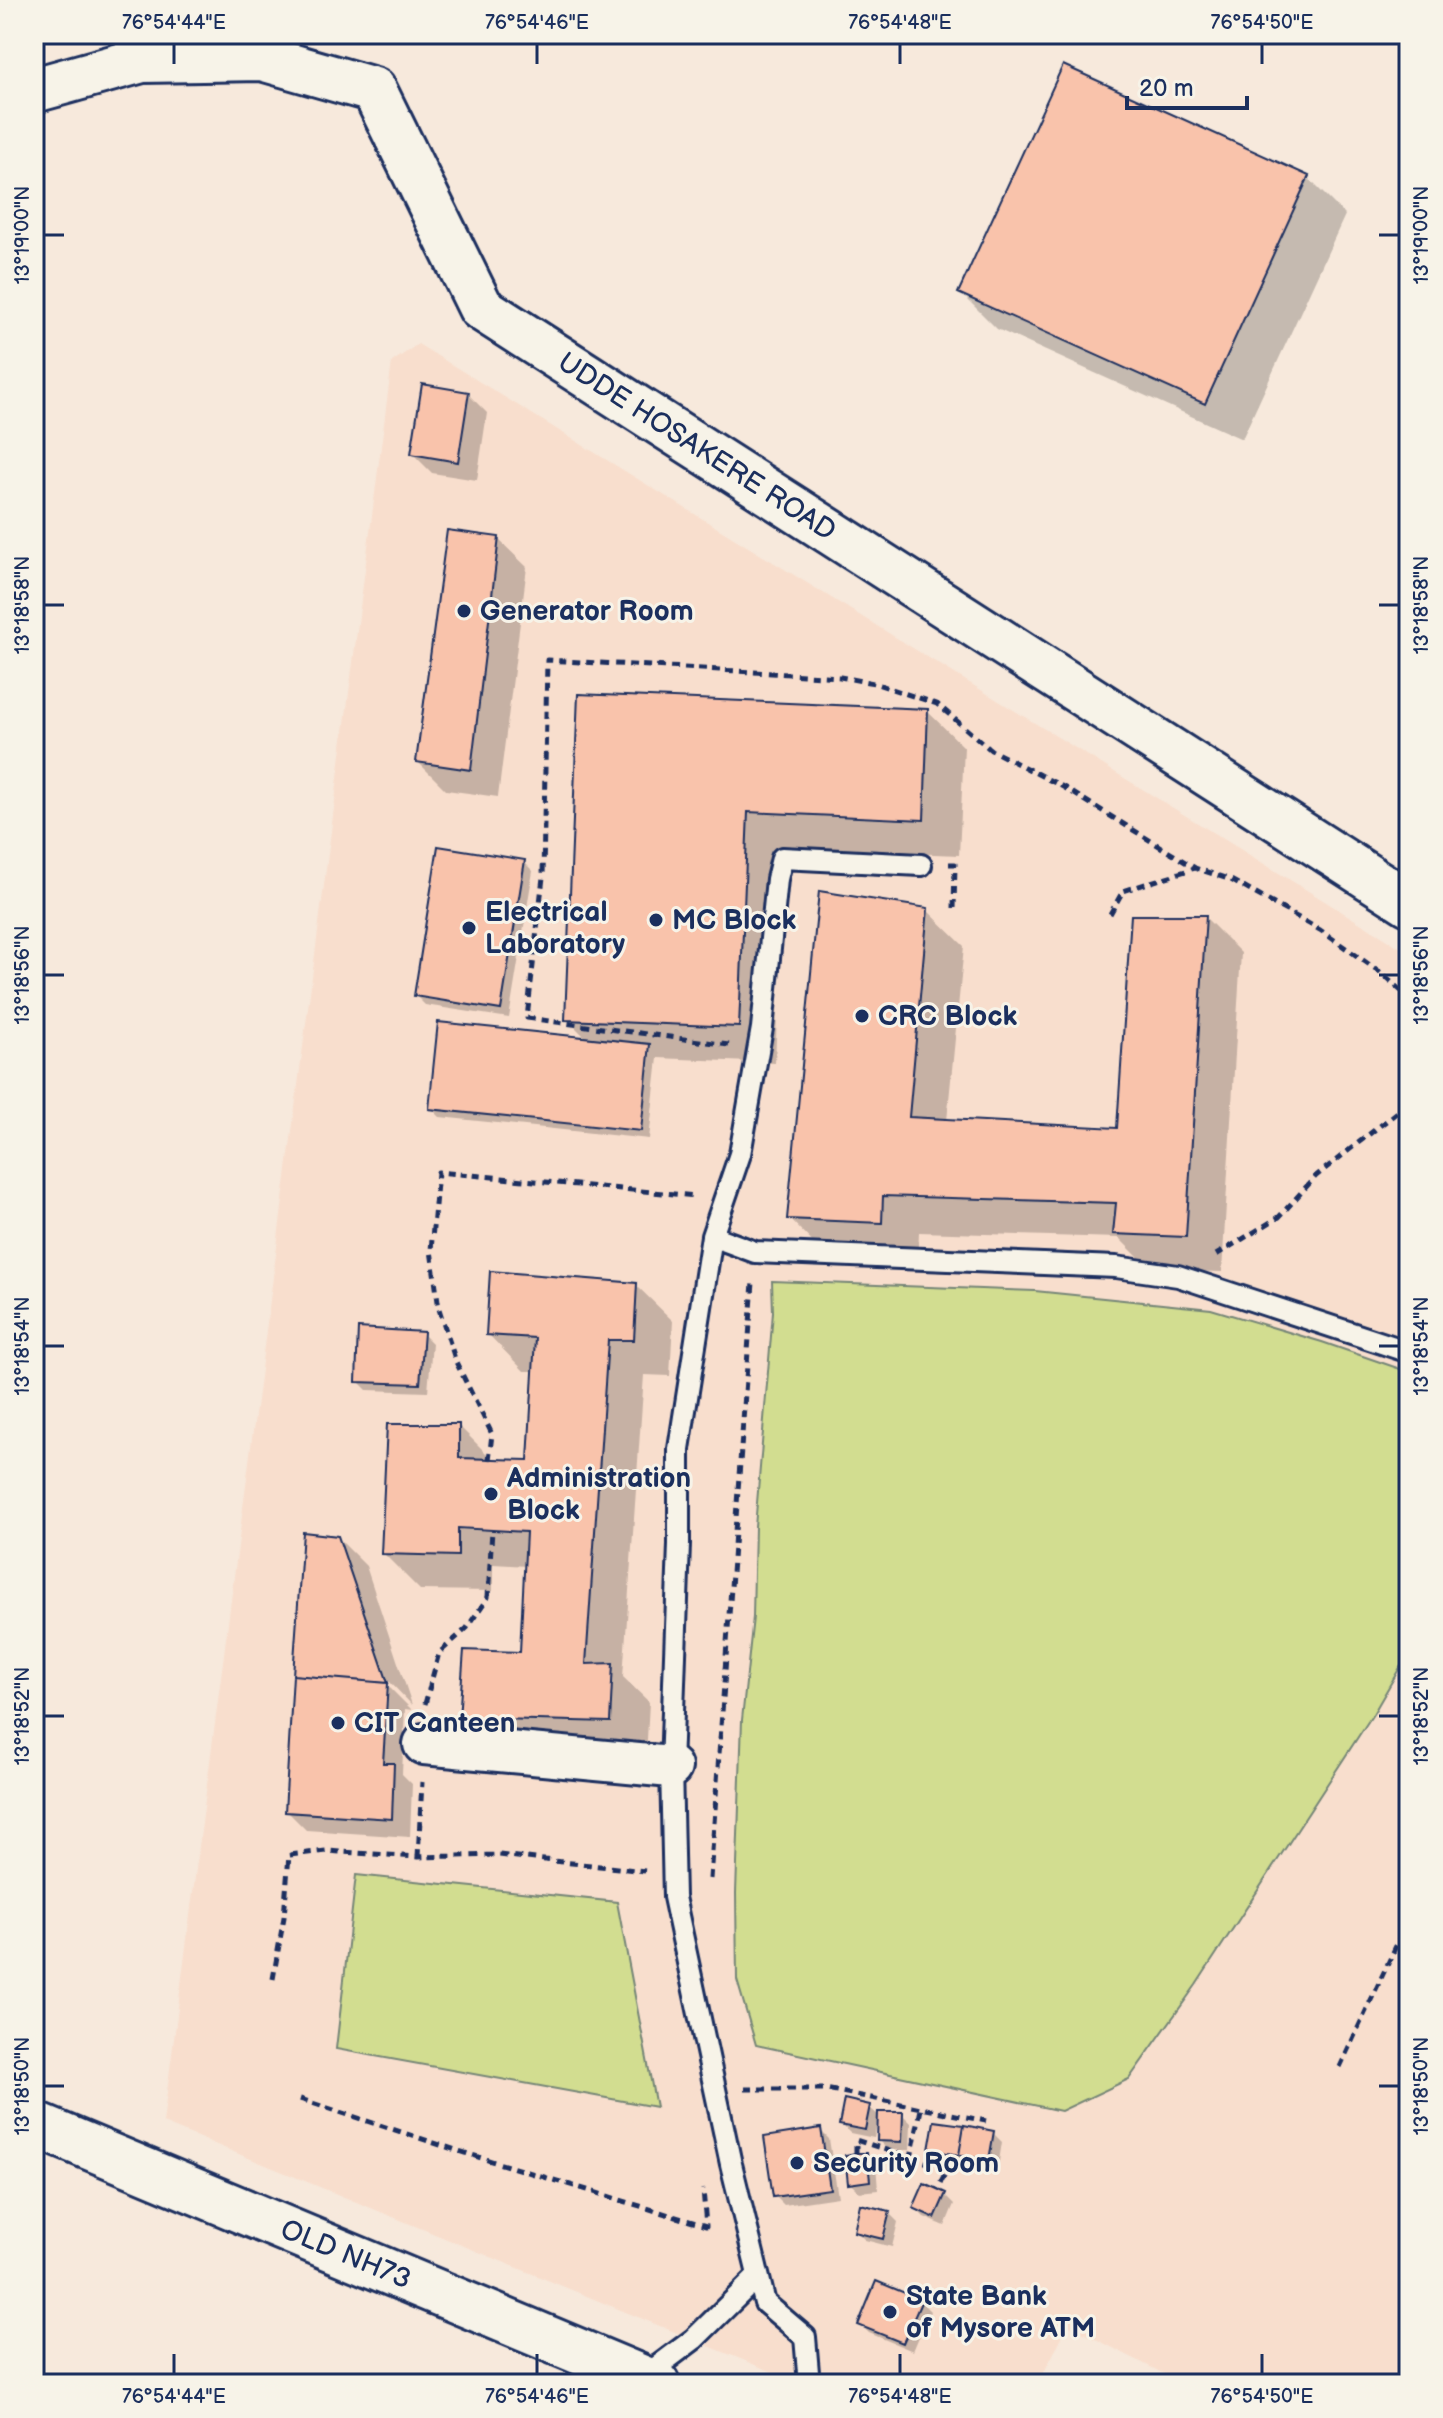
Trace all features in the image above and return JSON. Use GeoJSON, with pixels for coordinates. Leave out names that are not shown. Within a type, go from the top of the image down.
{"type":"FeatureCollection","features":[{"type":"Feature","properties":{"kind":"street","name":"UDDE HOSAKERE ROAD"},"geometry":{"type":"LineString","coordinates":[[34,90],[142,60],[262,58],[374,90],[481,308],[1409,903]]}},
{"type":"Feature","properties":{"kind":"street"},"geometry":{"type":"LineString","coordinates":[[424,1744],[671,1767]]}},
{"type":"Feature","properties":{"kind":"street","name":"OLD NH73"},"geometry":{"type":"LineString","coordinates":[[34,2124],[649,2381]]}},
{"type":"Feature","properties":{"kind":"lane"},"geometry":{"type":"LineString","coordinates":[[809,2384],[805,2337],[765,2303],[731,2164],[674,1897],[671,1767],[679,1449],[712,1236],[740,1154],[762,1028],[777,879],[782,858],[921,865]]}},
{"type":"Feature","properties":{"kind":"lane"},"geometry":{"type":"LineString","coordinates":[[712,1236],[755,1252],[1116,1267],[1178,1276],[1409,1352]]}},
{"type":"Feature","properties":{"kind":"lane"},"geometry":{"type":"LineString","coordinates":[[649,2381],[758,2276]]}},
{"type":"Feature","properties":{"kind":"path"},"geometry":{"type":"LineString","coordinates":[[1110,914],[1123,891],[1195,868]]}},
{"type":"Feature","properties":{"kind":"path"},"geometry":{"type":"LineString","coordinates":[[1178,1276],[1279,1217],[1316,1176],[1409,1103]]}},
{"type":"Feature","properties":{"kind":"path"},"geometry":{"type":"LineString","coordinates":[[489,1460],[492,1434],[456,1362],[439,1309],[431,1250],[438,1172],[725,1198]]}},
{"type":"Feature","properties":{"kind":"path"},"geometry":{"type":"LineString","coordinates":[[710,1879],[755,1252]]}},
{"type":"Feature","properties":{"kind":"path"},"geometry":{"type":"LineString","coordinates":[[418,1857],[425,1697],[439,1653],[467,1628],[488,1597],[492,1530]]}},
{"type":"Feature","properties":{"kind":"path"},"geometry":{"type":"LineString","coordinates":[[273,1979],[284,1917],[289,1855],[326,1851],[418,1857],[499,1855],[674,1875]]}},
{"type":"Feature","properties":{"kind":"path"},"geometry":{"type":"LineString","coordinates":[[640,1871],[644,1884]]}},
{"type":"Feature","properties":{"kind":"path"},"geometry":{"type":"LineString","coordinates":[[1340,2067],[1409,1918]]}},
{"type":"Feature","properties":{"kind":"path"},"geometry":{"type":"LineString","coordinates":[[734,2089],[826,2089],[986,2121]]}},
{"type":"Feature","properties":{"kind":"path"},"geometry":{"type":"LineString","coordinates":[[300,2099],[706,2226],[702,2177]]}},
{"type":"Feature","properties":{"kind":"path"},"geometry":{"type":"LineString","coordinates":[[911,2158],[921,2109]]}},
{"type":"Feature","properties":{"kind":"path"},"geometry":{"type":"LineString","coordinates":[[856,2153],[856,2140],[936,2165],[946,2172],[937,2189]]}},
{"type":"Feature","properties":{"kind":"shaded area"},"geometry":{"type":"Polygon","coordinates":[[[418,344],[1409,953],[1409,2384],[1184,2384],[1068,2325],[1038,2384],[802,2384],[163,2123],[392,362],[418,344]]]}},
{"type":"Feature","properties":{"kind":"green space"},"geometry":{"type":"Polygon","coordinates":[[[772,1281],[1035,1291],[1211,1309],[1409,1372],[1409,1652],[1373,1714],[1196,1985],[1129,2079],[1061,2111],[756,2045],[737,1980],[736,1893],[742,1720],[753,1617],[755,1527],[773,1312],[772,1281]]]}},
{"type":"Feature","properties":{"kind":"green space"},"geometry":{"type":"Polygon","coordinates":[[[356,1875],[617,1902],[656,2107],[336,2049],[356,1875]]]}},
{"type":"Feature","properties":{"kind":"building"},"geometry":{"type":"Polygon","coordinates":[[[1063,65],[1309,176],[1205,404],[958,293],[1063,65]]]}},
{"type":"Feature","properties":{"kind":"building"},"geometry":{"type":"Polygon","coordinates":[[[422,384],[469,392],[458,462],[411,454],[422,384]]]}},
{"type":"Feature","properties":{"kind":"building","name":"Generator Room"},"geometry":{"type":"Polygon","coordinates":[[[447,530],[499,537],[471,770],[416,762],[447,530]]]}},
{"type":"Feature","properties":{"kind":"building","name":"MC Block"},"geometry":{"type":"Polygon","coordinates":[[[578,694],[928,709],[924,820],[748,812],[739,1027],[565,1020],[578,694]]]}},
{"type":"Feature","properties":{"kind":"building","name":"Electrical Laboratory"},"geometry":{"type":"Polygon","coordinates":[[[438,846],[525,860],[501,1010],[414,996],[438,846]]]}},
{"type":"Feature","properties":{"kind":"building","name":"CRC Block"},"geometry":{"type":"Polygon","coordinates":[[[819,891],[928,908],[909,1117],[1117,1128],[1131,915],[1206,915],[1186,1237],[1113,1234],[1116,1203],[883,1196],[882,1223],[787,1219],[819,891]]]}},
{"type":"Feature","properties":{"kind":"building"},"geometry":{"type":"Polygon","coordinates":[[[438,1022],[650,1044],[641,1131],[429,1109],[438,1022]]]}},
{"type":"Feature","properties":{"kind":"building","name":"Administration Block"},"geometry":{"type":"Polygon","coordinates":[[[490,1271],[637,1283],[634,1340],[608,1340],[586,1664],[613,1663],[610,1722],[459,1718],[464,1650],[520,1652],[526,1532],[458,1528],[458,1556],[381,1554],[387,1424],[459,1424],[459,1458],[528,1460],[535,1338],[486,1335],[490,1271]]]}},
{"type":"Feature","properties":{"kind":"building"},"geometry":{"type":"Polygon","coordinates":[[[358,1328],[424,1332],[420,1384],[356,1382],[358,1328]]]}},
{"type":"Feature","properties":{"kind":"building"},"geometry":{"type":"Polygon","coordinates":[[[303,1532],[338,1536],[388,1683],[293,1675],[303,1532]]]}},
{"type":"Feature","properties":{"kind":"building","name":"CIT Canteen"},"geometry":{"type":"Polygon","coordinates":[[[293,1675],[388,1683],[383,1763],[394,1763],[392,1819],[285,1812],[293,1675]]]}},
{"type":"Feature","properties":{"kind":"building"},"geometry":{"type":"Polygon","coordinates":[[[844,2099],[870,2105],[865,2130],[839,2125],[844,2099]]]}},
{"type":"Feature","properties":{"kind":"building"},"geometry":{"type":"Polygon","coordinates":[[[878,2112],[903,2112],[902,2142],[877,2141],[878,2112]]]}},
{"type":"Feature","properties":{"kind":"building"},"geometry":{"type":"Polygon","coordinates":[[[934,2121],[964,2125],[959,2155],[929,2150],[934,2121]]]}},
{"type":"Feature","properties":{"kind":"building"},"geometry":{"type":"Polygon","coordinates":[[[964,2125],[994,2131],[989,2160],[959,2155],[964,2125]]]}},
{"type":"Feature","properties":{"kind":"building","name":"Security Room"},"geometry":{"type":"Polygon","coordinates":[[[821,2128],[830,2189],[773,2197],[764,2137],[821,2128]]]}},
{"type":"Feature","properties":{"kind":"building"},"geometry":{"type":"Polygon","coordinates":[[[867,2153],[870,2181],[848,2184],[845,2155],[867,2153]]]}},
{"type":"Feature","properties":{"kind":"building"},"geometry":{"type":"Polygon","coordinates":[[[924,2183],[946,2193],[935,2218],[913,2208],[924,2183]]]}},
{"type":"Feature","properties":{"kind":"building"},"geometry":{"type":"Polygon","coordinates":[[[860,2204],[890,2211],[883,2239],[854,2232],[860,2204]]]}},
{"type":"Feature","properties":{"kind":"building","name":"State Bank of Mysore ATM"},"geometry":{"type":"Polygon","coordinates":[[[876,2281],[922,2300],[903,2343],[858,2325],[876,2281]]]}},
{"type":"Feature","properties":{"kind":"place","name":"Generator Room"},"geometry":{"type":"Point","coordinates":[464,611]}},
{"type":"Feature","properties":{"kind":"place","name":"MC Block"},"geometry":{"type":"Point","coordinates":[656,920]}},
{"type":"Feature","properties":{"kind":"place","name":"Electrical Laboratory"},"geometry":{"type":"Point","coordinates":[469,928]}},
{"type":"Feature","properties":{"kind":"place","name":"CRC Block"},"geometry":{"type":"Point","coordinates":[862,1016]}},
{"type":"Feature","properties":{"kind":"place","name":"Administration Block"},"geometry":{"type":"Point","coordinates":[491,1494]}},
{"type":"Feature","properties":{"kind":"place","name":"CIT Canteen"},"geometry":{"type":"Point","coordinates":[338,1723]}},
{"type":"Feature","properties":{"kind":"place","name":"Security Room"},"geometry":{"type":"Point","coordinates":[797,2163]}},
{"type":"Feature","properties":{"kind":"place","name":"State Bank of Mysore ATM"},"geometry":{"type":"Point","coordinates":[890,2312]}}]}
